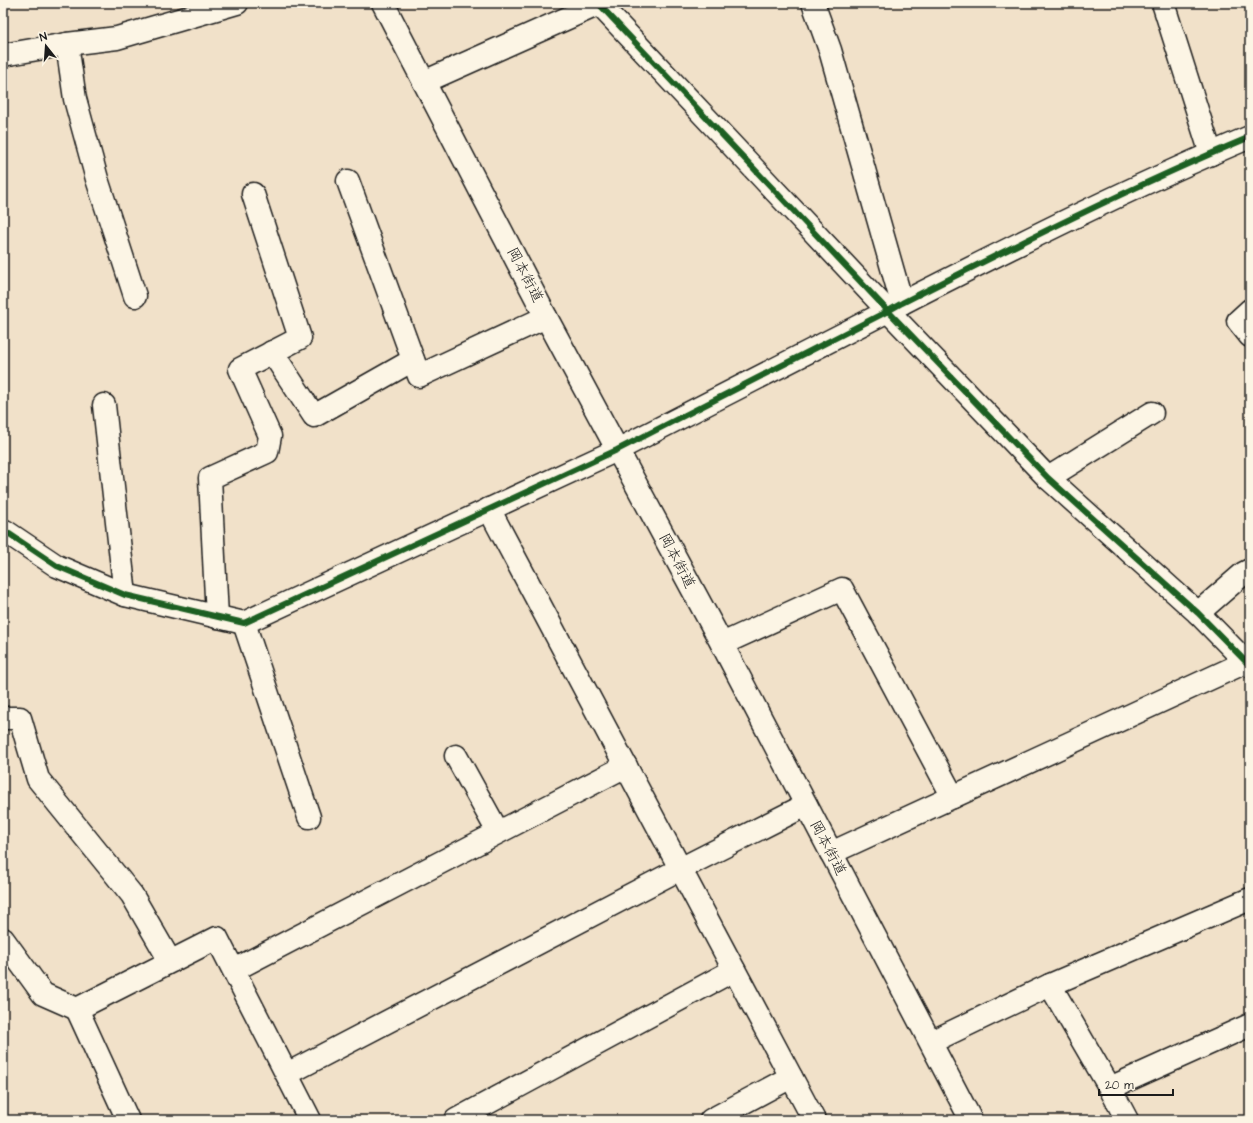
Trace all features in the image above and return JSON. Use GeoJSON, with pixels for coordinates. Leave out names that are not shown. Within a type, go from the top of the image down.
{"type":"FeatureCollection","features":[{"type":"Feature","properties":{"kind":"street"},"geometry":{"type":"LineString","coordinates":[[3,55],[67,44],[117,38],[237,3]]}},
{"type":"Feature","properties":{"kind":"street","name":"岡本街道"},"geometry":{"type":"LineString","coordinates":[[383,3],[546,317],[722,644],[971,1120]]}},
{"type":"Feature","properties":{"kind":"street"},"geometry":{"type":"LineString","coordinates":[[813,3],[830,50],[895,307]]}},
{"type":"Feature","properties":{"kind":"street"},"geometry":{"type":"LineString","coordinates":[[1162,3],[1211,154]]}},
{"type":"Feature","properties":{"kind":"street"},"geometry":{"type":"LineString","coordinates":[[424,82],[599,4],[895,307],[1048,478],[1198,613],[1248,664],[831,853]]}},
{"type":"Feature","properties":{"kind":"street"},"geometry":{"type":"LineString","coordinates":[[67,44],[74,99],[97,178],[135,296]]}},
{"type":"Feature","properties":{"kind":"street"},"geometry":{"type":"LineString","coordinates":[[3,532],[5,531],[57,566],[125,595],[244,623],[617,450],[1053,227],[1250,137]]}},
{"type":"Feature","properties":{"kind":"street"},"geometry":{"type":"LineString","coordinates":[[348,181],[419,376],[546,317]]}},
{"type":"Feature","properties":{"kind":"street"},"geometry":{"type":"LineString","coordinates":[[216,617],[210,478],[267,452],[270,436],[240,369],[300,338],[253,194]]}},
{"type":"Feature","properties":{"kind":"street"},"geometry":{"type":"LineString","coordinates":[[1250,310],[1238,321],[1250,336]]}},
{"type":"Feature","properties":{"kind":"street"},"geometry":{"type":"LineString","coordinates":[[272,352],[314,416],[413,360]]}},
{"type":"Feature","properties":{"kind":"street"},"geometry":{"type":"LineString","coordinates":[[104,405],[125,595]]}},
{"type":"Feature","properties":{"kind":"street"},"geometry":{"type":"LineString","coordinates":[[1048,478],[1152,413]]}},
{"type":"Feature","properties":{"kind":"street"},"geometry":{"type":"LineString","coordinates":[[489,509],[814,1120]]}},
{"type":"Feature","properties":{"kind":"street"},"geometry":{"type":"LineString","coordinates":[[1198,613],[1244,573],[1250,570]]}},
{"type":"Feature","properties":{"kind":"street"},"geometry":{"type":"LineString","coordinates":[[722,644],[842,589],[953,797]]}},
{"type":"Feature","properties":{"kind":"street"},"geometry":{"type":"LineString","coordinates":[[244,623],[309,817]]}},
{"type":"Feature","properties":{"kind":"street"},"geometry":{"type":"LineString","coordinates":[[3,718],[20,718],[38,779],[132,894],[170,961]]}},
{"type":"Feature","properties":{"kind":"street"},"geometry":{"type":"LineString","coordinates":[[456,756],[498,832]]}},
{"type":"Feature","properties":{"kind":"street"},"geometry":{"type":"LineString","coordinates":[[234,970],[626,766]]}},
{"type":"Feature","properties":{"kind":"street"},"geometry":{"type":"LineString","coordinates":[[287,1074],[806,805]]}},
{"type":"Feature","properties":{"kind":"street"},"geometry":{"type":"LineString","coordinates":[[931,1042],[1050,985],[1250,898]]}},
{"type":"Feature","properties":{"kind":"street"},"geometry":{"type":"LineString","coordinates":[[77,1010],[217,938],[310,1120]]}},
{"type":"Feature","properties":{"kind":"street"},"geometry":{"type":"LineString","coordinates":[[3,939],[43,994],[77,1010],[128,1120]]}},
{"type":"Feature","properties":{"kind":"street"},"geometry":{"type":"LineString","coordinates":[[456,1120],[734,970]]}},
{"type":"Feature","properties":{"kind":"street"},"geometry":{"type":"LineString","coordinates":[[1050,985],[1127,1120]]}},
{"type":"Feature","properties":{"kind":"street"},"geometry":{"type":"LineString","coordinates":[[1110,1088],[1250,1025]]}},
{"type":"Feature","properties":{"kind":"street"},"geometry":{"type":"LineString","coordinates":[[711,1120],[791,1077]]}},
{"type":"Feature","properties":{"kind":"cycle path"},"geometry":{"type":"LineString","coordinates":[[598,3],[888,311],[1048,478],[1198,613],[1250,666]]}},
{"type":"Feature","properties":{"kind":"cycle path"},"geometry":{"type":"LineString","coordinates":[[3,531],[57,566],[125,595],[244,623],[617,450],[1031,238],[1161,176],[1250,137]]}}]}
